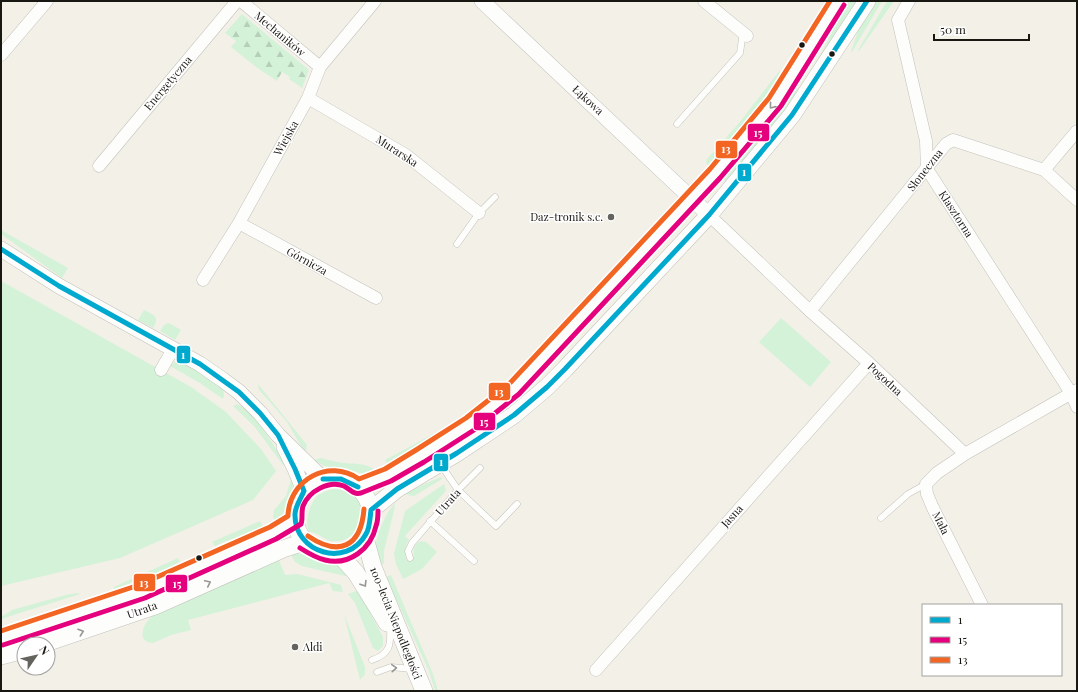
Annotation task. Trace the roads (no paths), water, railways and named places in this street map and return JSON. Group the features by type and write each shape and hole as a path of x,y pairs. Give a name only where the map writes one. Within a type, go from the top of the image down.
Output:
{"main road":[{"path":"358,487 388,475 420,456 470,424 514,389 715,174 775,102 838,1"},
{"path":"371,510 397,489 440,464 509,419 547,387 591,342 709,215 792,115 867,1"},
{"path":"335,478 347,480 358,487 369,501 371,510 371,522 365,538 355,548 332,555 322,553 304,542 296,528 295,509 298,500 304,491 313,483 323,479 335,478"},
{"name":"Utrata","path":"1,638 142,592 273,533 295,520"},
{"name":"100-lecia Niepodległości","path":"365,538 373,567 422,688"},
{"name":"Utrata","path":"56,640 155,606 283,549 304,542"},
{"name":"100-lecia Niepodległości","path":"339,554 356,573 390,628 422,688"},
{"path":"1,656 16,652"}],"street":[{"path":"1,55 47,1"},
{"name":"Energetyczna","path":"99,166 237,1"},
{"name":"Mechaników","path":"241,1 320,68"},
{"name":"Wiejska","path":"203,280 239,223 308,98 320,68 375,1"},
{"name":"Łąkowa","path":"482,1 709,215"},
{"path":"704,1 745,34"},
{"path":"908,1 898,20 926,141 927,169"},
{"name":"Murarska","path":"308,98 406,155 479,213"},
{"path":"1044,170 1077,131"},
{"name":"Słoneczna","path":"810,311 946,144 953,140 1044,170 1077,200"},
{"name":"Klasztorna","path":"927,169 1074,391 1077,407"},
{"name":"Pogodna","path":"709,215 810,311 965,454"},
{"name":"Górnicza","path":"239,223 376,298"},
{"path":"1,249 59,286 200,364 239,392 260,413 278,435 323,479"},
{"path":"161,370 173,349"},
{"name":"Jasna","path":"596,670 868,363"},
{"path":"926,484 937,473 965,454 1074,391"},
{"path":"278,435 304,491"},
{"name":"Mała","path":"926,484 933,508 981,604"}],"lane":[{"path":"677,124 740,53 745,34"},
{"path":"457,244 479,213 496,197"},
{"path":"440,464 458,490 496,526 517,504"},
{"name":"Utrata","path":"410,558 408,554 409,547 430,521 480,468"},
{"path":"881,518 908,494 926,484"},
{"path":"430,521 474,560"},
{"path":"372,660 379,658 386,653 391,644 390,628"},
{"path":"377,672 391,667 412,669"}],"place":[{"name":"Daz-tronik s.c.","path":"611,217"},
{"name":"Aldi","path":"295,647"}]}
